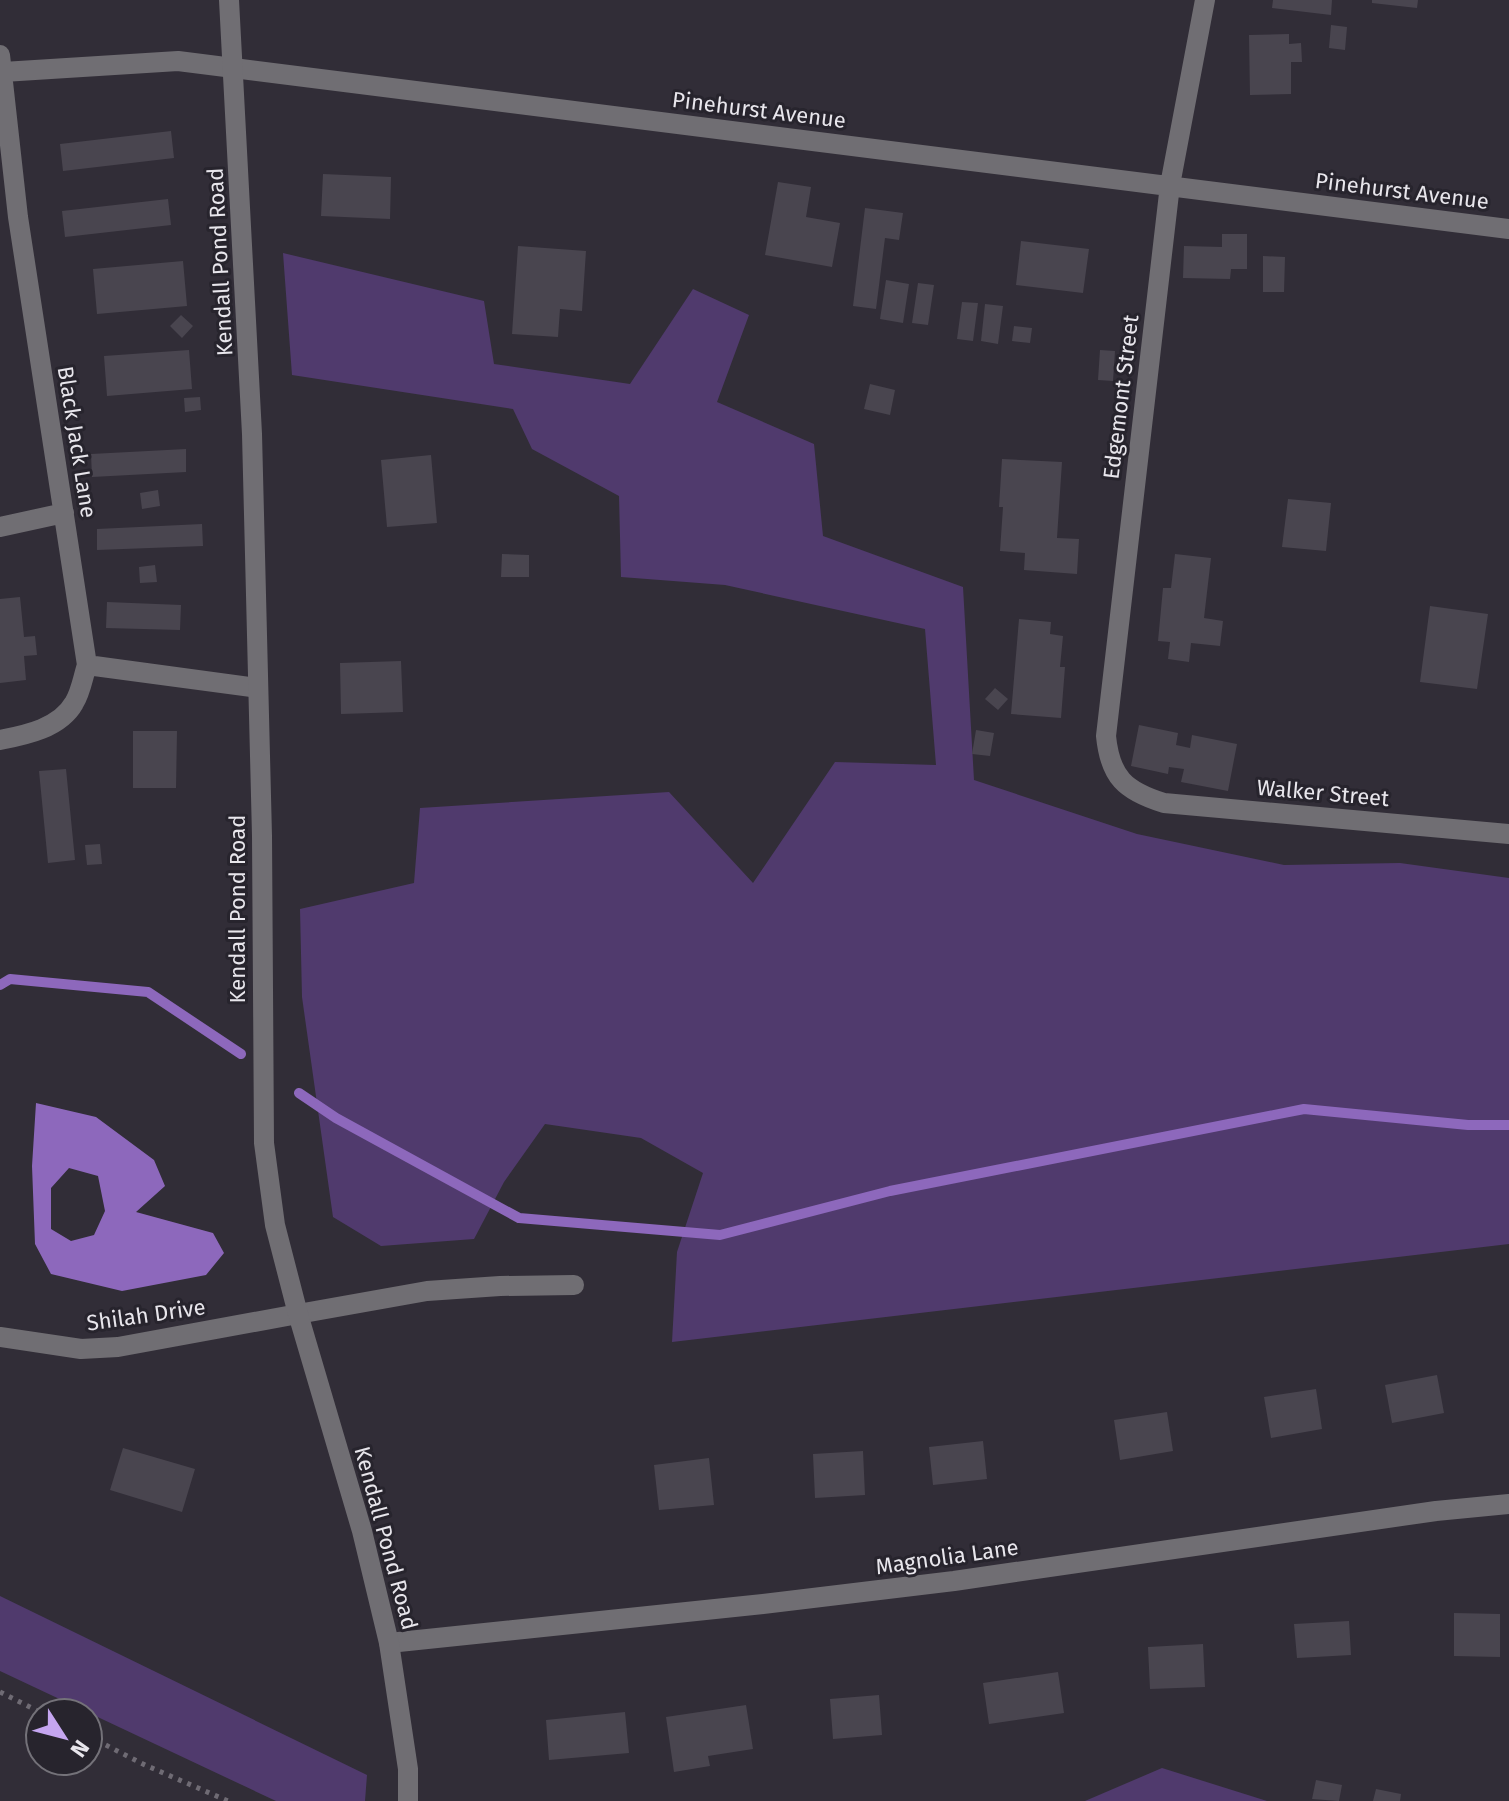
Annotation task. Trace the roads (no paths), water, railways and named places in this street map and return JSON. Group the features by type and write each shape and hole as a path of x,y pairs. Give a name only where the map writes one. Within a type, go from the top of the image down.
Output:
{"street":[{"name":"Kendall Pond Road","path":"229,0 252,434 264,1143 275,1225 362,1531 389,1643 408,1769 408,1801"},
{"name":"Edgemont Street","path":"1135,792 1114,771 1107,752 1106,736 1170,185 1205,0"},
{"name":"Pinehurst Avenue","path":"1,64 178,61 1509,229"},
{"name":"Black Jack Lane","path":"1,64 9,220 64,513 87,665"},
{"path":"0,527 64,513"},
{"path":"0,740 34,733 64,716 75,702 87,665 258,688"},
{"name":"Walker Street","path":"1135,792 1164,803 1509,834"},
{"name":"Shilah Drive","path":"0,1337 81,1349 118,1347 427,1291 574,1285"},
{"name":"Magnolia Lane","path":"389,1643 922,1585 1436,1511 1509,1504"}],"waterway":[{"path":"0,985 10,979 148,992 241,1054"},
{"path":"299,1093 336,1118 519,1218 720,1235 890,1191 1304,1109 1468,1125 1509,1125"}]}
